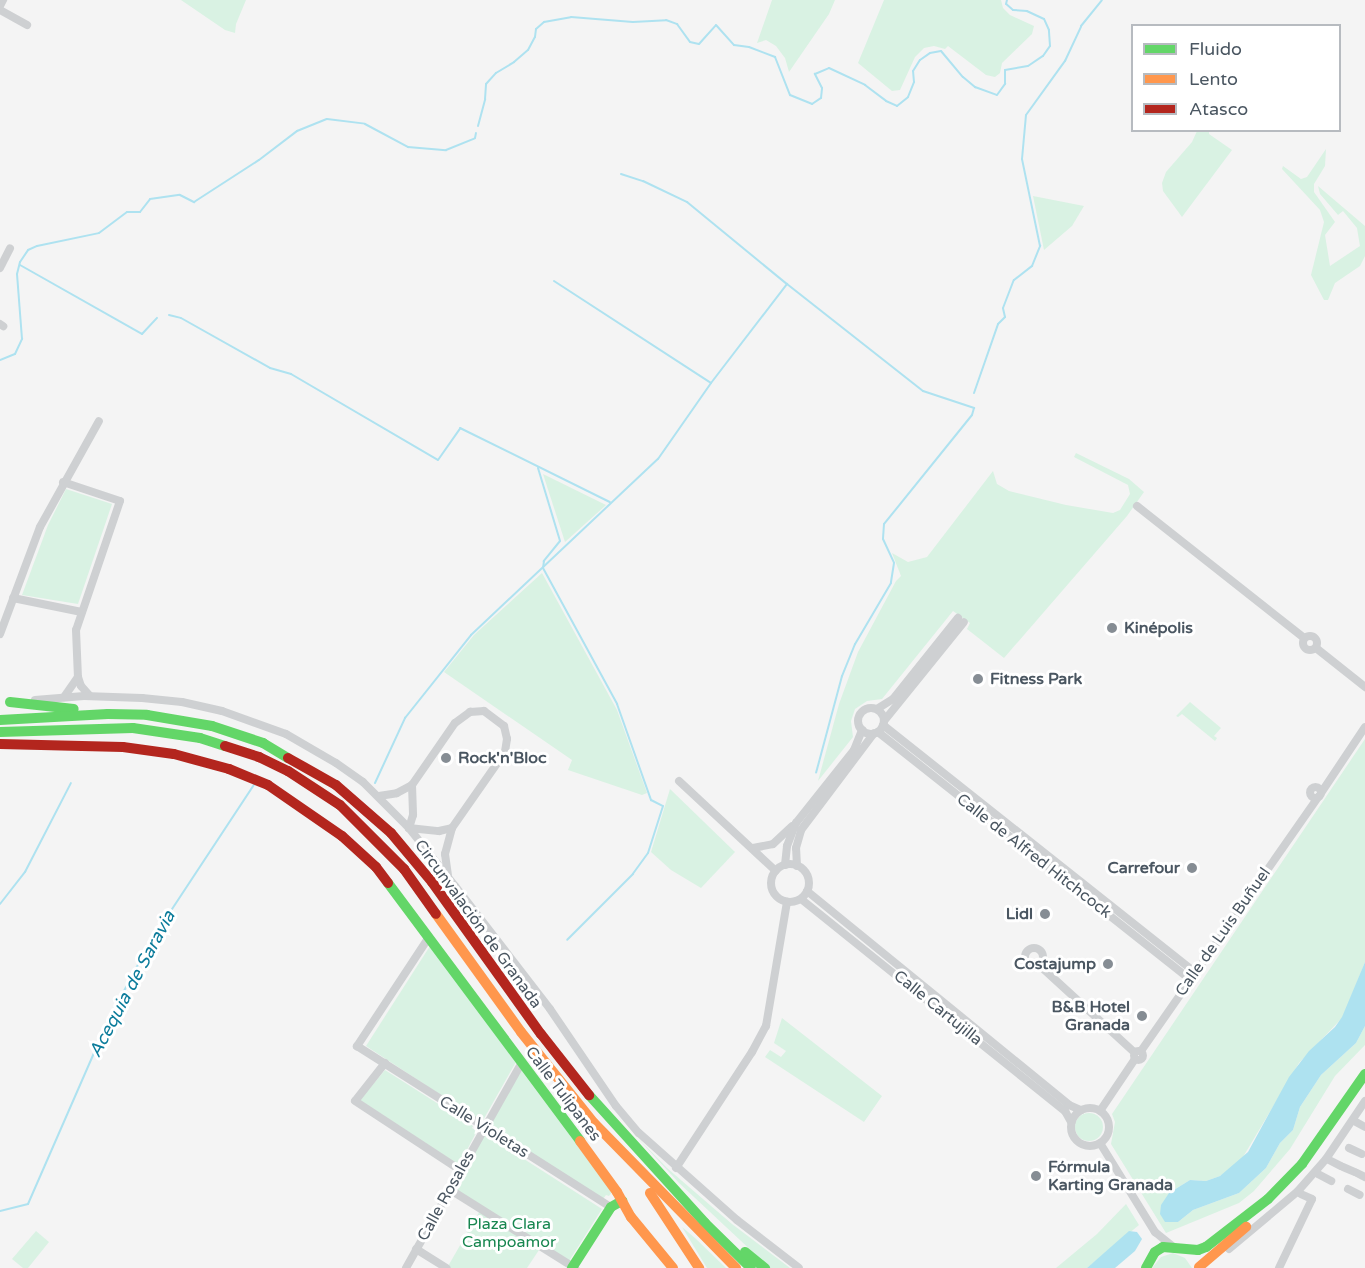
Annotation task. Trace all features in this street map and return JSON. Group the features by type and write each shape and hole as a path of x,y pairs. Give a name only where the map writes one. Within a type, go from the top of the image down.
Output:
{"main road":[{"path":"5,702 65,709 92,709 108,714"},
{"name":"Circunvalación de Granada","path":"0,720 108,714 147,715 187,721 238,734 287,755 355,799 391,833 432,882 578,1082 705,1223 751,1268"},
{"name":"Circunvalación de Granada","path":"0,732 91,728 171,732 241,750 288,771 315,788 357,821 404,869 545,1063 594,1123 736,1268"},
{"name":"Calle Tulipanes","path":"0,744 54,744 149,750 174,754 248,776 299,804 365,856 429,937 522,1062 622,1201 631,1217 673,1268"},
{"path":"1146,1268 1155,1252 1172,1246 1198,1250 1214,1242 1283,1184 1316,1145 1365,1074"},
{"path":"1186,1248 1201,1268 1292,1186 1324,1149 1365,1089"},
{"path":"632,1164 641,1182 676,1229 699,1268"},
{"path":"573,1268 611,1207 622,1201"},
{"path":"705,1223 719,1229 765,1268"}],"street":[{"path":"3,0 0,8 27,25"},
{"path":"0,267 10,248"},
{"path":"0,634 40,526 99,421"},
{"path":"63,482 120,501 76,630 78,677 87,696"},
{"path":"1137,506 1304,638 1309,636 1316,638 1316,648 1365,687"},
{"path":"13,598 82,612"},
{"path":"862,730 858,723 860,715 870,708 878,709 893,699 961,620"},
{"path":"797,866 796,848 801,830 954,628"},
{"path":"63,697 78,677"},
{"path":"5,702 87,696 182,702 260,723 336,763 379,796 409,828 550,1010 616,1106 639,1133 676,1168 766,1244 799,1268"},
{"path":"878,709 880,728"},
{"path":"379,796 398,793 412,785 455,723 470,712 484,711 504,726 507,739 505,752 452,828 445,854 449,879"},
{"name":"Calle de Luis Buñuel","path":"1100,1111 1137,1054 1306,813 1316,793 1331,776 1365,727"},
{"path":"862,730 880,728"},
{"name":"Calle de Alfred Hitchcock","path":"880,728 1193,976"},
{"path":"753,848 773,844 796,823 854,750 862,730"},
{"path":"679,781 776,871"},
{"path":"409,828 412,815 412,785"},
{"path":"785,865 787,846 796,823"},
{"path":"409,828 439,831 452,828"},
{"path":"785,865 797,866 807,874 807,891 801,899 787,902 779,898 772,887 776,871 785,865"},
{"name":"Calle Cartujilla","path":"807,891 1070,1105 1081,1110"},
{"name":"Calle Cartujilla","path":"801,899 1065,1111 1071,1122"},
{"path":"676,1168 752,1052 766,1026 787,902"},
{"name":"Calle Violetas","path":"429,937 357,1046 611,1207"},
{"path":"1038,964 1137,1054"},
{"name":"Calle Rosales","path":"406,1268 522,1062"},
{"path":"385,1064 355,1101 460,1170"},
{"path":"1201,1268 1298,1191 1326,1159 1365,1101"},
{"path":"1091,1108 1100,1111 1107,1119 1109,1130 1100,1143 1091,1146 1079,1143 1072,1133 1071,1122 1081,1110 1091,1108"},
{"path":"1356,1122 1365,1127"},
{"path":"1100,1143 1155,1233 1172,1246"},
{"path":"1346,1146 1363,1155"},
{"path":"1329,1160 1359,1174"},
{"path":"1318,1174 1362,1196"},
{"path":"449,1189 573,1268"},
{"path":"1279,1268 1312,1199 1301,1194"},
{"path":"1155,1233 1155,1252"},
{"path":"416,1249 446,1268"}],"green space":[{"path":"181,0 246,0 236,24 235,33 225,30"},
{"path":"772,0 835,0 829,14 789,72 785,58 776,46 766,40 757,43"},
{"path":"884,0 1001,0 1003,8 1010,15 1034,26 1032,34 1002,63 1000,73 995,77 986,75 948,46 945,49 934,46 924,48 915,57 900,90 892,91 858,63"},
{"path":"1197,132 1209,132 1232,150 1182,217 1163,191 1162,183 1166,172 1192,142"},
{"path":"1326,149 1325,166 1314,184 1314,192 1335,222 1325,235 1330,266 1360,246 1357,228 1343,211 1338,215 1320,194 1318,186 1365,226 1365,256 1360,266 1335,283 1328,300 1324,300 1311,275 1324,222 1320,210 1282,169 1283,166 1301,179 1307,177"},
{"path":"1033,196 1084,206 1072,226 1044,250"},
{"path":"1076,453 1129,479 1144,492 1127,516 1004,658 967,629 970,623 953,611 882,699 867,701 855,709 851,721 853,737 818,781 839,704 858,652 896,581 901,576 892,553 908,562 927,557 993,471 997,484 1009,491 1066,505 1113,513 1120,510 1130,494 1128,485 1074,457"},
{"path":"543,474 606,505 565,542"},
{"path":"66,489 112,504 78,604 22,595 48,525"},
{"path":"542,573 617,710 647,793 642,795 568,770 572,760 444,672 474,635"},
{"path":"1190,702 1221,728 1214,736 1217,738 1215,741 1182,714 1176,716"},
{"path":"1365,739 1365,962 1343,1017 1299,1063 1240,1162 1220,1176 1206,1181 1190,1180 1169,1193 1178,1222 1193,1210 1239,1193 1266,1168 1280,1143 1293,1130 1300,1107 1321,1075 1356,1043 1365,1026 1365,1045 1335,1076 1290,1149 1254,1191 1239,1203 1166,1233 1111,1144 1115,1122 1112,1114"},
{"path":"670,789 735,852 701,888 671,870 651,852"},
{"path":"430,946 516,1062 482,1122 366,1046"},
{"path":"782,1018 882,1096 864,1122 765,1057 770,1050 781,1057 786,1051 774,1043"},
{"path":"385,1070 473,1126 472,1128 477,1131 459,1165 360,1100"},
{"path":"521,1070 612,1192 609,1196 606,1195 603,1199 490,1126"},
{"path":"1089,1113 1099,1117 1103,1127 1099,1137 1089,1141 1079,1137 1075,1127 1079,1117"},
{"path":"632,1132 667,1168 732,1224 790,1268 770,1268 679,1183"},
{"name":"Plaza Clara Campoamor","path":"485,1134 602,1209 569,1261 543,1244 527,1268 447,1268 482,1207 455,1189"},
{"path":"1126,1204 1139,1225 1087,1268 1056,1268 1097,1234"},
{"path":"682,1227 695,1238 726,1268 707,1268"},
{"path":"36,1231 49,1242 28,1268 23,1268 12,1259"},
{"path":"1173,1253 1185,1258 1192,1268 1152,1268 1161,1257"}],"water":[{"path":"1365,962 1365,1026 1356,1043 1321,1075 1300,1107 1293,1130 1280,1143 1266,1168 1239,1193 1193,1210 1178,1222 1165,1222 1160,1214 1161,1205 1169,1193 1190,1180 1206,1181 1220,1176 1248,1152 1289,1077 1309,1051 1335,1027 1342,1017"},
{"path":"1129,1231 1137,1232 1142,1239 1135,1251 1115,1268 1087,1268"}],"waterway":[{"path":"478,126 485,99 486,84 496,73 528,50 535,37 536,29 544,22 571,17 633,22 666,20 677,24 690,42 699,44 716,25 734,45 749,47 775,57 790,95 812,104 821,98 822,88 815,74 829,68 865,85 886,101 897,106 908,97 914,82 913,71 920,60 930,53 941,51 963,77 975,87 997,95 1005,84 1005,70 1028,66 1043,56 1050,46 1049,30 1044,19 1027,11 1013,10 1006,4 1007,0"},
{"path":"974,393 998,324 1005,317 1003,308 1014,280 1032,266 1040,246 1022,159 1026,115 1065,61 1081,26 1102,0"},
{"path":"0,360 15,354 22,339 17,274 20,262 28,250 99,233 127,212 140,212 150,199 180,195 194,202 259,160 297,131 327,119 365,124 408,147 446,150 475,138 476,133"},
{"path":"621,174 643,181 687,202 787,284"},
{"path":"20,265 142,334 157,318"},
{"path":"554,281 711,383"},
{"path":"375,783 405,718 471,635 658,459 711,383 787,284 923,391 974,408 972,415 884,524 883,539 894,563 891,583 855,644 842,676 816,773"},
{"path":"169,315 181,318 270,368 291,374 438,460 460,428 610,502"},
{"path":"538,468 560,541 544,561 543,568 617,704 651,800 663,806 648,853 633,874 567,940"},
{"path":"0,904 25,872 71,783"},
{"name":"Acequia de Saravia","path":"0,1211 28,1204 108,1021 149,944 255,783"}],"traffic: fast":[{"path":"10,702 74,709"},
{"path":"0,720 108,714 147,715 212,726 263,743 288,758"},
{"path":"0,732 133,728 200,738 225,746"},
{"path":"388,883 580,1141"},
{"path":"1146,1268 1155,1252 1163,1247 1198,1250 1206,1247 1268,1199 1302,1164 1365,1074"},
{"path":"589,1095 705,1223 751,1268"},
{"path":"572,1268 611,1207 622,1201"},
{"path":"745,1252 765,1268"}],"traffic: slow":[{"path":"436,914 521,1032 594,1123 736,1268"},
{"path":"580,1141 617,1192 631,1217 673,1268"},
{"path":"650,1193 699,1268"},
{"path":"1199,1267 1246,1227"}],"traffic: jam":[{"path":"0,744 123,747 174,754 229,769 268,785 342,836 376,867 388,883"},
{"path":"225,746 259,757 288,771 340,805 404,869 436,914"},
{"path":"288,758 336,785 391,833 432,882 541,1034 589,1095"}],"place":[{"name":"Kinépolis","path":"1112,628"},
{"name":"Fitness Park","path":"978,679"},
{"name":"Rock'n'Bloc","path":"446,758"},
{"name":"Carrefour","path":"1192,868"},
{"name":"Lidl","path":"1045,914"},
{"name":"Costajump","path":"1108,964"},
{"name":"B&B Hotel Granada","path":"1142,1016"},
{"name":"Fórmula Karting Granada","path":"1036,1176"}]}
